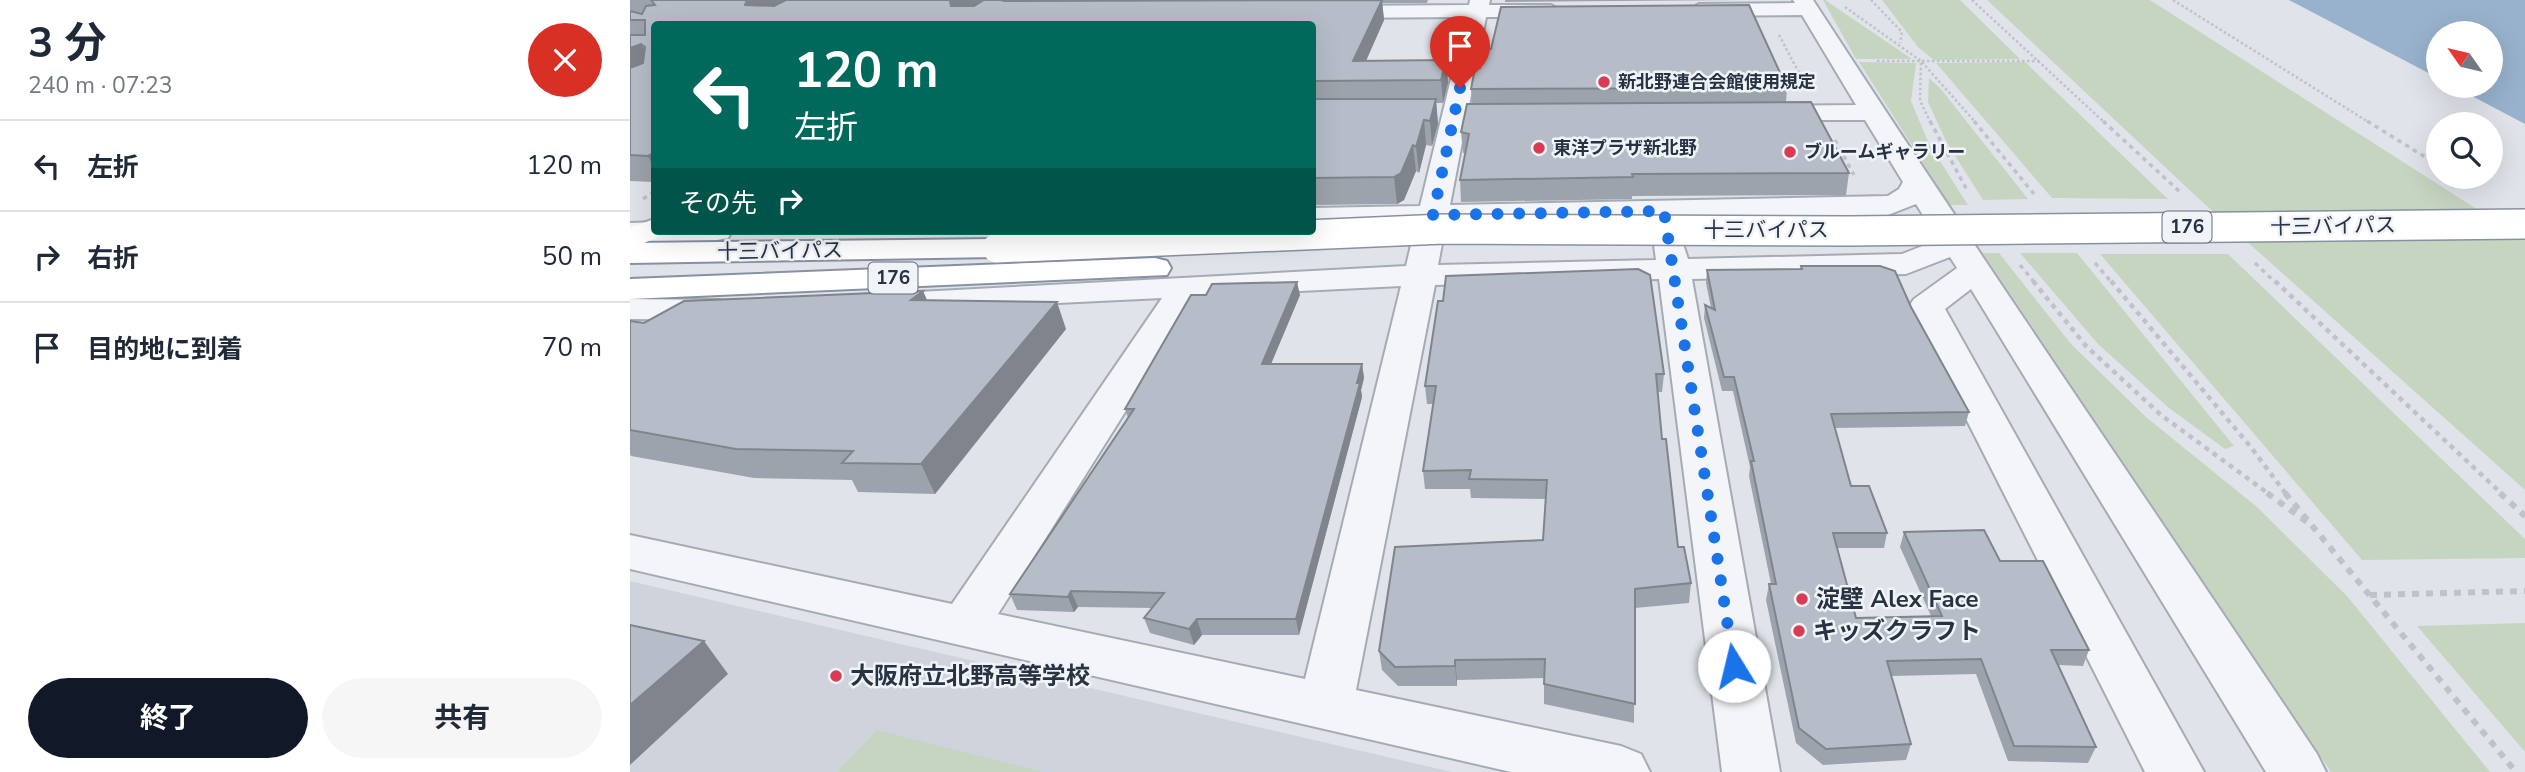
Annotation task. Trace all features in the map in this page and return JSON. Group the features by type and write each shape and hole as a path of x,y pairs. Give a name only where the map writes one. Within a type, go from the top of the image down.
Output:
{"main road":[{"path":"976,21 1018,6"},
{"path":"996,21 1018,6"},
{"name":"十三バイパス","path":"1316,234 1444,229 1850,231 2525,224"},
{"name":"176","path":"630,289 1172,276 1659,251 1850,231"},
{"name":"十三バイパス","path":"723,235 997,248 1303,235"},
{"name":"176","path":"630,267 816,263 997,248"}],"street":[{"path":"1683,10 1806,5 1949,233 2012,323 2297,772"},
{"path":"1325,706 1478,6"},
{"path":"1324,8 1478,6 1573,11"},
{"path":"1739,113 1875,112"},
{"path":"1316,217 1888,206 1905,201 1913,193 1917,181"},
{"path":"1664,211 1751,772"},
{"path":"630,309 701,311 1172,276 1420,275 1906,264 1937,252 1949,233"},
{"path":"1975,271 1926,306 2175,772"},
{"path":"964,626 1172,276"},
{"path":"630,552 1621,772"}],"path":[{"path":"1834,0 1900,43 1921,61 1945,85 2035,195"},
{"path":"1871,0 1902,32 1900,43"},
{"path":"2173,0 2426,158"},
{"path":"1921,61 2040,61"},
{"path":"1921,61 1920,101 1940,143 1975,202"},
{"path":"2011,255 2087,346 2161,415 2307,523"},
{"path":"2091,258 2250,446 2307,523 2516,772"},
{"path":"2370,595 2525,591"}],"shaded area":[{"name":"大阪府立北野高等学校","path":"630,581 1452,772 630,772"}],"green space":[{"path":"1825,0 1912,59 1856,59"},
{"path":"1882,0 1960,0 2020,59 1934,60 1918,47"},
{"path":"1987,0 2150,0 2426,177 2426,189 2445,189 2525,240 2525,490 2198,198"},
{"path":"1859,62 1916,63 1911,101 1929,144 1968,205 1950,205"},
{"path":"2025,62 2168,199 2052,198 1936,63"},
{"path":"1929,78 1940,88 2028,199 1983,200 1947,143 1928,102"},
{"path":"1983,253 1999,253 2071,344 2146,417 2257,507 2347,596 2490,772 2331,772"},
{"path":"2020,253 2077,253 2234,446 2225,449 2169,408 2098,344"},
{"path":"2100,254 2228,254 2525,539 2525,558 2362,560"},
{"path":"2525,623 2525,752 2417,626"},
{"path":"877,730 1044,772 837,772"}],"water":[{"path":"2289,0 2525,0 2525,124 2476,98 2503,98 2503,21 2426,21 2426,72"}],"building":[{"path":"651,0 747,0 745,5 774,6 786,0 952,0 951,6 974,6 984,0 1382,0 1353,61 1446,60 1441,80 1316,81 1316,21 651,21 651,154 630,155 630,68 643,63 645,47 641,44 630,48 630,35 645,35 645,20 630,20 630,11 642,14 646,6 655,5"},
{"path":"1749,5 1787,88 1471,89 1475,68 1480,68 1483,49 1491,49 1501,7"},
{"path":"1316,99 1436,99 1430,121 1424,120 1416,147 1413,145 1401,173 1394,177 1316,178"},
{"path":"1811,102 1849,173 1632,174 1633,177 1460,180 1469,134 1461,132 1467,104"},
{"path":"1801,266 1880,266 1895,271 1911,307 1969,412 1831,414 1851,486 1869,486 1887,533 1833,533 1856,618 1942,616 1904,532 1984,530 2000,561 2043,561 2089,650 2051,650 2096,747 2014,746 1981,659 1887,661 1911,744 1826,749 1799,728 1769,584 1776,584 1751,461 1754,461 1734,377 1724,377 1705,305 1715,310 1707,270 1802,269"},
{"path":"1638,269 1650,275 1664,374 1656,374 1662,439 1666,439 1678,547 1684,547 1691,583 1635,589 1635,704 1544,684 1545,659 1455,660 1455,666 1395,667 1379,651 1395,547 1543,540 1547,480 1469,479 1471,470 1423,471 1436,386 1425,386 1438,301 1443,301 1446,276"},
{"path":"1297,282 1262,364 1362,364 1357,383 1360,383 1296,619 1197,619 1189,629 1144,618 1164,593 1071,591 1068,597 1010,594 1134,409 1125,409 1191,295 1206,295 1212,284"},
{"path":"923,291 911,300 1057,302 921,464 842,463 853,451 736,449 630,430 630,321 644,323 684,301"},
{"path":"630,625 704,641 630,705"}],"place":[{"name":"新北野連合会館使用規定","path":"1604,82"},
{"name":"東洋プラザ新北野","path":"1539,148"},
{"name":"ブルームギャラリー","path":"1790,152"},
{"name":"淀壁 Alex Face","path":"1802,599"},
{"name":"キッズクラフト","path":"1799,631"},
{"name":"大阪府立北野高等学校","path":"836,676"}],"route":[{"path":"1460,88 1433,215 1664,211 1734,666"}]}
